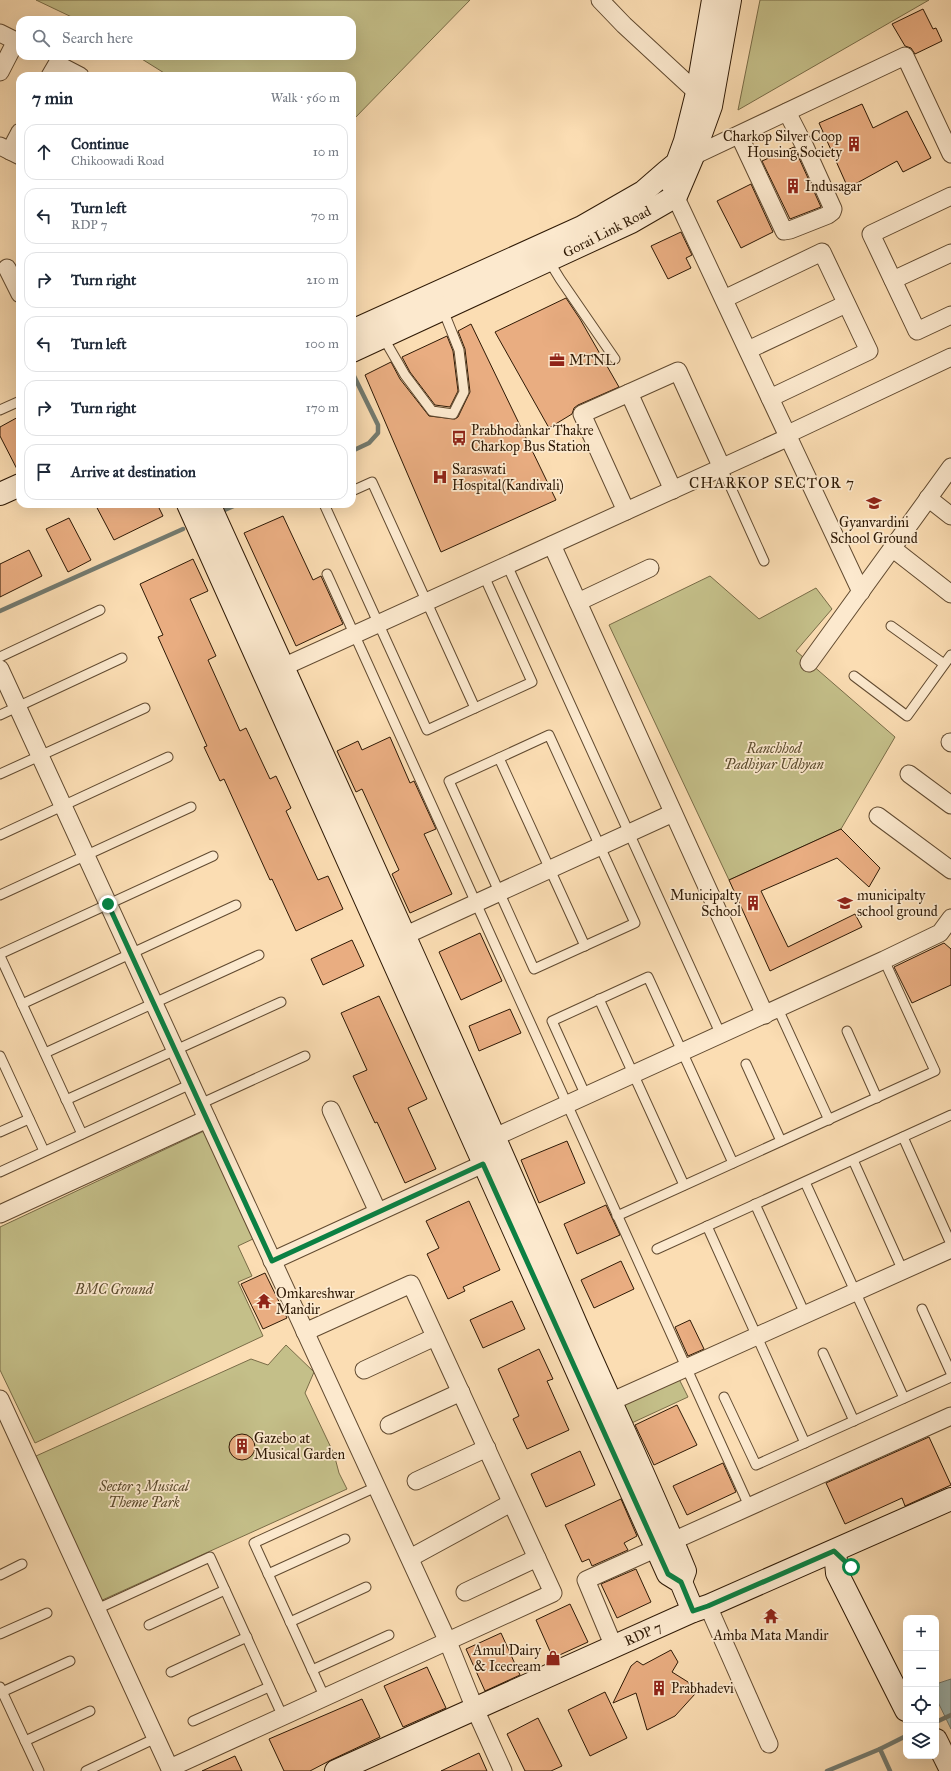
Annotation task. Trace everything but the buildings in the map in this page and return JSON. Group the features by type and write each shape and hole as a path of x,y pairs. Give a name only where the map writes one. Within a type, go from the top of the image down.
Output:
{"street":[{"path":"600,0 624,25 704,100"},
{"path":"704,100 713,0"},
{"path":"730,0 704,100 678,164 676,196 861,592"},
{"path":"0,33 16,41 0,72"},
{"path":"678,164 905,56 951,154"},
{"path":"52,72 57,64 72,72"},
{"path":"739,135 784,231 828,215 833,209 787,112"},
{"path":"10,151 16,140"},
{"path":"676,196 678,164"},
{"name":"Gorai Link Road","path":"356,348 379,329 439,301 582,227 643,192 678,164"},
{"name":"Gorai Link Road","path":"439,301 549,261 631,222 676,196"},
{"path":"951,196 871,234 917,331 951,315"},
{"path":"724,299 822,252 869,352 770,398"},
{"path":"893,280 951,253"},
{"path":"9,267 16,284"},
{"path":"748,350 846,304"},
{"name":"Gorai Link Road","path":"356,331 379,329"},
{"path":"274,671 722,468 951,357"},
{"path":"626,511 582,414 678,371 722,468"},
{"path":"629,393 673,490"},
{"path":"809,663 951,467"},
{"path":"928,498 951,516"},
{"path":"190,508 274,671"},
{"path":"211,508 274,671 395,940 499,1146 602,1406"},
{"path":"552,545 674,814 771,1012"},
{"path":"892,548 951,594"},
{"path":"578,602 650,568"},
{"path":"0,669 410,1558 448,1642 475,1709 503,1771"},
{"path":"909,774 951,805"},
{"path":"395,940 674,814"},
{"path":"878,816 951,870"},
{"path":"272,1261 378,1212 479,1155 499,1146 567,1105 884,960 946,937 951,918"},
{"path":"395,940 479,1155 602,1406 664,1544 685,1571 681,1582 701,1609 769,1744"},
{"path":"331,1110 378,1212"},
{"path":"0,1214 204,1111"},
{"path":"602,1406 951,1249"},
{"path":"0,1399 171,1770 283,1717 553,1594 411,1284 305,1332"},
{"path":"364,1370 435,1337"},
{"path":"389,1425 461,1392"},
{"path":"614,1646 586,1580 951,1416"},
{"path":"416,1481 487,1448"},
{"name":"RDP 7","path":"336,1771 614,1646 951,1499"},
{"path":"410,1558 512,1503"},
{"path":"834,1551 851,1567 903,1693"},
{"path":"465,1592 537,1558"}],"lane":[{"path":"549,261 615,359"},
{"path":"379,329 405,375 432,411 453,414 464,392 458,350 439,301"},
{"path":"0,410 16,403"},
{"path":"722,468 764,561"},
{"path":"356,489 372,482 475,708"},
{"path":"326,508 427,730 532,682 484,576"},
{"path":"507,565 721,1035"},
{"path":"327,574 353,635 749,1506"},
{"path":"0,656 100,610"},
{"path":"891,626 944,664"},
{"path":"854,676 907,716 951,655"},
{"path":"0,715 122,658"},
{"path":"0,774 145,708"},
{"path":"549,735 635,923 534,969 449,780 499,758 549,735"},
{"path":"0,835 168,757"},
{"path":"499,758 585,946"},
{"path":"0,896 191,807"},
{"path":"82,1134 0,955 213,856"},
{"path":"22,1004 236,905"},
{"path":"45,1053 259,955"},
{"path":"617,1216 935,1071 884,960"},
{"path":"586,1096 552,1020 648,977 733,1163"},
{"path":"600,999 684,1185"},
{"path":"66,1100 281,1002"},
{"path":"771,1012 828,1120"},
{"path":"847,1031 877,1098"},
{"path":"0,1056 3,1072 29,1119 44,1151"},
{"path":"204,1111 305,1056"},
{"path":"746,1064 781,1141"},
{"path":"0,1172 191,1084"},
{"path":"657,1249 951,1115"},
{"path":"0,1132 29,1119"},
{"path":"903,1137 951,1244"},
{"path":"853,1160 903,1271"},
{"path":"805,1182 904,1398"},
{"path":"755,1204 806,1314"},
{"path":"707,1226 805,1443"},
{"path":"922,1309 951,1373"},
{"path":"823,1353 854,1421"},
{"path":"724,1397 756,1465 951,1377"},
{"path":"325,1698 254,1543 376,1487"},
{"path":"268,1574 345,1539"},
{"path":"97,1609 210,1557 283,1717"},
{"path":"0,1575 22,1564"},
{"path":"290,1622 366,1587"},
{"path":"149,1625 225,1590"},
{"path":"0,1634 46,1613"},
{"path":"312,1670 389,1635"},
{"path":"171,1672 246,1637"},
{"path":"39,1771 1,1689 70,1661"},
{"path":"193,1721 269,1686"},
{"path":"24,1741 90,1711"},
{"path":"86,1771 156,1738"}],"green space":[{"path":"36,0 470,0 356,117 356,72 163,72 143,60 356,60 356,16 70,16"},
{"path":"760,0 929,0 738,110"},
{"name":"Ranchhod Padhiyar Udhyan","path":"710,576 759,619 816,588 832,609 796,651 895,737 841,829 729,880 609,625"},
{"name":"BMC Ground","path":"204,1131 255,1238 238,1246 252,1276 238,1282 263,1336 35,1443 0,1370 0,1227"},
{"name":"Sector 3 Musical Theme Park","path":"286,1345 314,1372 305,1393 334,1454 339,1473 347,1489 98,1602 36,1456 251,1359 268,1365"},
{"path":"678,1377 688,1397 610,1433 601,1411"}],"water":[{"path":"951,1679 951,1729 939,1704 939,1683"}],"waterway":[{"path":"356,380 378,425 378,433 369,443 356,449"},
{"path":"220,512 229,508"},
{"path":"0,611 183,529"},
{"path":"939,1721 951,1715"},
{"path":"890,1771 880,1749 903,1738"},
{"path":"827,1771 880,1749"}],"place":[{"name":"Charkop Silver Coop Housing Society","path":"854,144"},
{"name":"Indusagar","path":"793,186"},
{"name":"MTNL","path":"557,360"},
{"name":"Prabhodankar Thakre Charkop Bus Station","path":"459,438"},
{"name":"Saraswati Hospital(Kandivali)","path":"440,477"},
{"name":"Gyanvardini School Ground","path":"874,503"},
{"name":"Municipalty School","path":"753,903"},
{"name":"municipalty school ground","path":"845,903"},
{"name":"Omkareshwar Mandir","path":"264,1301"},
{"name":"Gazebo at Musical Garden","path":"242,1446"},
{"name":"Amba Mata Mandir","path":"771,1616"},
{"name":"Amul Dairy & Icecream","path":"553,1658"},
{"name":"Prabhadevi","path":"659,1688"}],"district":[{"name":"CHARKOP SECTOR 7","path":"772,483"}],"route":[{"path":"108,904 272,1261 483,1164 668,1574 681,1582 693,1611 708,1606 834,1551 851,1567"}]}
